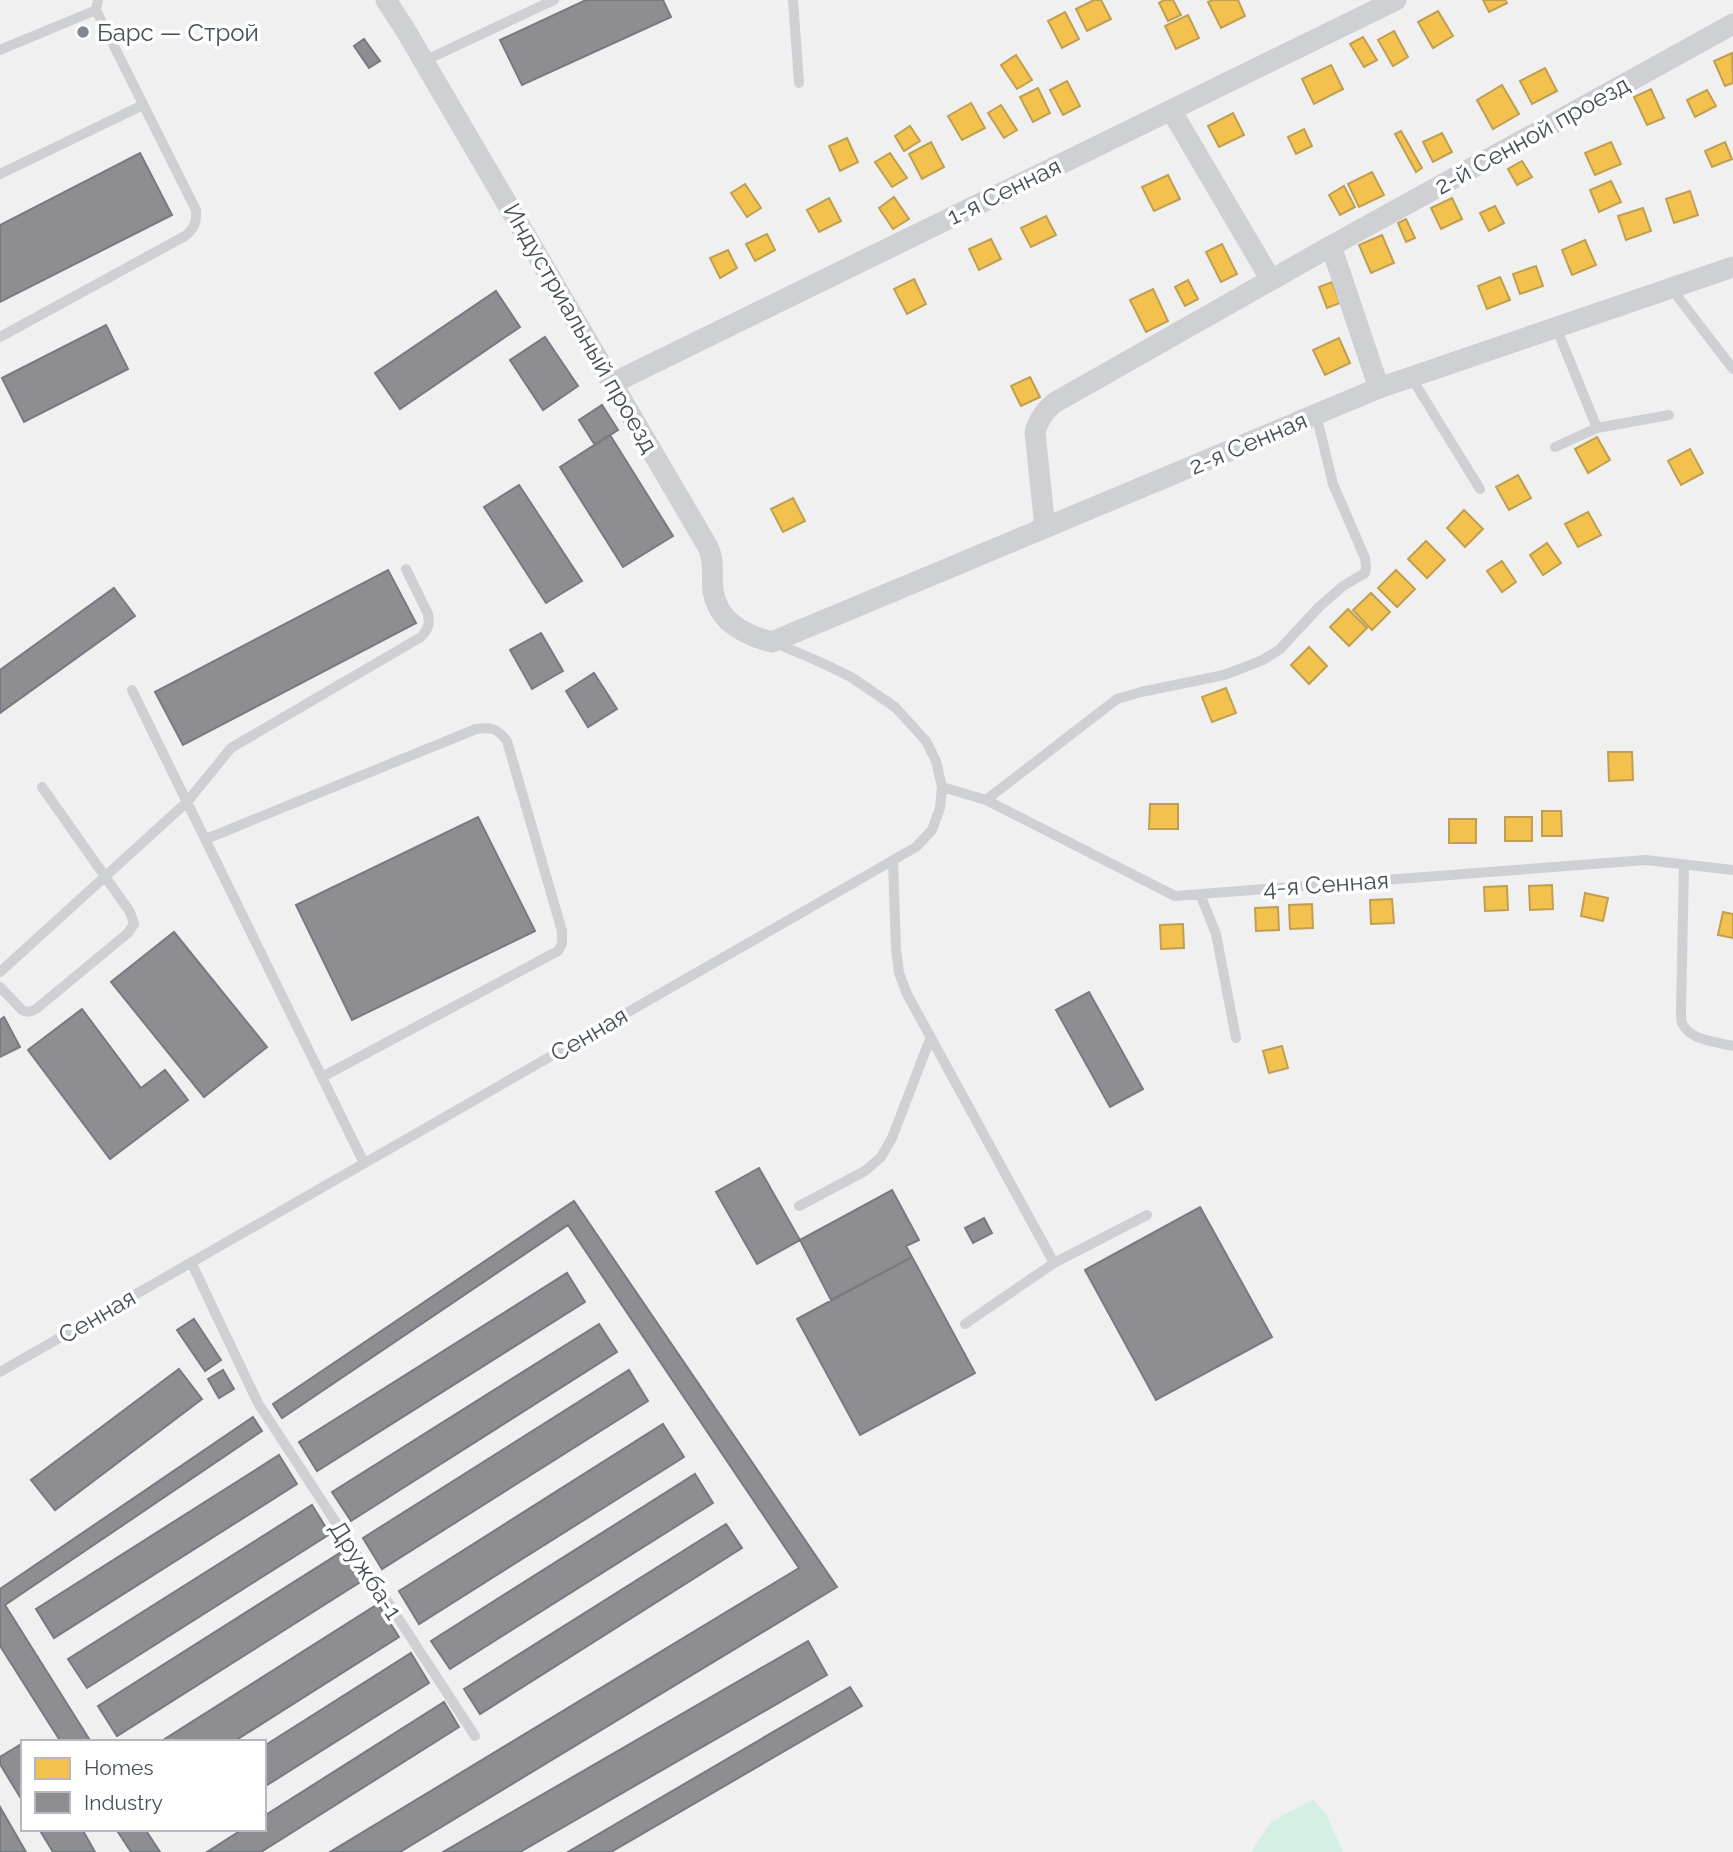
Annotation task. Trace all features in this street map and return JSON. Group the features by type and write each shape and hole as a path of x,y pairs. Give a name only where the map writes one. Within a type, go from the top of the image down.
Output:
{"street":[{"name":"Индустриальный проезд","path":"386,0 708,547 716,606 723,618 757,639 772,642"},
{"name":"1-я Сенная","path":"613,383 1396,0"},
{"name":"2-й Сенной проезд","path":"1045,528 1035,432 1040,417 1054,403 1733,24"},
{"path":"1171,110 1271,280"},
{"path":"1331,246 1378,388"},
{"name":"2-я Сенная","path":"772,642 1378,388 1733,267"}],"lane":[{"path":"424,61 554,0"},
{"path":"793,0 799,83"},
{"path":"0,50 97,5 195,210 196,218 191,232 0,337"},
{"path":"0,174 143,105"},
{"path":"1671,288 1733,369"},
{"path":"1556,327 1597,428"},
{"path":"1411,377 1480,489"},
{"path":"986,800 1117,699 1224,675 1263,660 1280,649 1319,607 1343,586 1365,573 1365,558 1333,484 1316,414"},
{"path":"1555,447 1597,428 1669,415"},
{"path":"0,972 187,802 231,748 421,637 426,632 428,614 406,569"},
{"path":"772,642 851,677 895,708 926,741 936,761 943,787"},
{"path":"132,690 364,1163"},
{"path":"206,839 476,729 499,731 507,741 562,932 562,944 553,955 322,1077"},
{"path":"0,987 22,1010 26,1012 36,1009 128,933 134,923 42,787"},
{"name":"4-я Сенная","path":"943,787 986,800 1175,896 1646,860 1733,870"},
{"name":"Сенная","path":"0,1372 916,847 932,830 940,808 943,787"},
{"path":"893,860 896,949 899,973 907,994 1054,1263"},
{"path":"1684,865 1682,1023 1697,1037 1733,1046"},
{"path":"1200,894 1216,934 1236,1038"},
{"path":"799,1206 865,1171 881,1157 892,1138 930,1039"},
{"path":"965,1324 1054,1263 1147,1215"},
{"name":"Дружба-1","path":"191,1262 258,1403 475,1736"}],"green space":[{"path":"1313,1799 1327,1816 1343,1852 1251,1852 1271,1822"}],"building: Homes":[{"path":"1094,0 1101,0 1111,19 1087,31 1076,9"},
{"path":"1173,0 1181,15 1168,21 1159,3"},
{"path":"1238,0 1245,16 1221,28 1208,2"},
{"path":"1483,0 1505,0 1507,3 1489,12"},
{"path":"1438,11 1453,36 1433,48 1418,22"},
{"path":"1065,12 1079,39 1062,48 1048,21"},
{"path":"1188,15 1199,38 1176,49 1165,26"},
{"path":"1394,31 1408,57 1393,66 1378,40"},
{"path":"1363,37 1377,60 1364,67 1350,44"},
{"path":"1732,53 1733,83 1725,86 1714,61"},
{"path":"1016,55 1032,80 1017,89 1001,65"},
{"path":"1331,65 1343,89 1314,104 1302,79"},
{"path":"1545,68 1557,91 1532,104 1520,81"},
{"path":"1067,81 1080,106 1063,115 1050,90"},
{"path":"1502,85 1519,114 1493,129 1477,100"},
{"path":"1038,88 1050,113 1033,122 1020,97"},
{"path":"1651,89 1664,118 1647,125 1634,97"},
{"path":"1707,90 1716,106 1695,117 1687,100"},
{"path":"971,103 985,128 962,140 948,116"},
{"path":"1001,105 1017,130 1004,138 988,113"},
{"path":"1233,113 1244,135 1219,147 1208,126"},
{"path":"910,126 920,141 904,151 895,136"},
{"path":"1304,129 1312,146 1296,154 1288,137"},
{"path":"1401,131 1422,168 1416,172 1395,134"},
{"path":"1442,133 1452,152 1433,162 1423,142"},
{"path":"847,138 858,162 840,171 829,146"},
{"path":"931,142 944,167 922,179 909,154"},
{"path":"1611,142 1621,164 1595,175 1585,153"},
{"path":"1725,142 1732,159 1712,167 1705,151"},
{"path":"890,153 907,178 892,187 875,162"},
{"path":"1522,161 1532,177 1517,185 1508,169"},
{"path":"1372,172 1384,195 1359,207 1348,184"},
{"path":"1168,175 1180,199 1154,211 1142,187"},
{"path":"1611,181 1621,202 1599,212 1590,190"},
{"path":"745,184 761,208 747,217 731,193"},
{"path":"1344,186 1355,207 1340,215 1329,195"},
{"path":"1690,191 1698,215 1674,223 1666,199"},
{"path":"894,197 909,219 893,229 879,208"},
{"path":"829,198 841,221 819,232 807,210"},
{"path":"1452,198 1462,219 1441,229 1431,208"},
{"path":"1495,206 1504,223 1489,231 1480,213"},
{"path":"1643,208 1651,231 1626,240 1618,216"},
{"path":"1046,216 1056,235 1031,247 1021,228"},
{"path":"1406,219 1415,238 1406,242 1398,223"},
{"path":"767,234 775,250 755,261 746,244"},
{"path":"1382,235 1394,263 1371,273 1359,245"},
{"path":"991,239 1001,259 979,270 969,249"},
{"path":"1585,240 1596,265 1572,275 1562,250"},
{"path":"1222,244 1237,274 1221,282 1206,252"},
{"path":"728,250 737,268 720,278 710,258"},
{"path":"1536,266 1543,286 1520,294 1513,274"},
{"path":"1500,277 1510,300 1487,309 1478,286"},
{"path":"914,279 926,304 907,314 894,289"},
{"path":"1188,280 1198,299 1185,306 1175,287"},
{"path":"1332,282 1340,303 1327,308 1319,287"},
{"path":"1153,289 1168,321 1146,332 1130,300"},
{"path":"1339,338 1350,363 1325,375 1313,350"},
{"path":"1030,377 1040,397 1021,406 1011,386"},
{"path":"1597,437 1610,460 1588,473 1575,449"},
{"path":"1690,449 1703,473 1681,485 1668,461"},
{"path":"1518,475 1531,498 1509,510 1496,487"},
{"path":"793,498 805,521 783,532 771,509"},
{"path":"1464,510 1483,529 1465,547 1447,528"},
{"path":"1588,512 1601,535 1578,547 1565,524"},
{"path":"1426,541 1445,560 1427,578 1408,559"},
{"path":"1547,543 1561,563 1543,575 1530,555"},
{"path":"1502,561 1516,582 1502,592 1487,571"},
{"path":"1396,570 1415,589 1397,607 1378,588"},
{"path":"1371,593 1390,612 1372,630 1353,610"},
{"path":"1348,609 1367,628 1349,646 1330,627"},
{"path":"1309,647 1327,666 1309,684 1291,665"},
{"path":"1226,688 1236,713 1212,722 1202,697"},
{"path":"1608,752 1632,752 1633,780 1609,781"},
{"path":"1150,804 1178,804 1178,829 1149,829"},
{"path":"1542,811 1561,811 1562,836 1542,836"},
{"path":"1505,817 1532,817 1532,841 1505,841"},
{"path":"1449,819 1476,819 1476,843 1449,843"},
{"path":"1552,885 1553,909 1530,910 1529,886"},
{"path":"1507,886 1508,910 1485,911 1484,887"},
{"path":"1585,893 1608,898 1603,921 1581,916"},
{"path":"1392,899 1394,923 1371,924 1370,900"},
{"path":"1312,904 1313,928 1290,929 1289,905"},
{"path":"1278,907 1279,930 1256,931 1255,908"},
{"path":"1723,912 1733,914 1733,938 1718,935"},
{"path":"1183,924 1184,948 1161,949 1160,925"},
{"path":"1282,1046 1288,1068 1269,1073 1263,1051"}],"building: Industry":[{"path":"586,0 663,0 671,17 522,85 500,40"},
{"path":"364,39 380,61 369,68 354,46"},
{"path":"140,153 172,215 0,302 0,225"},
{"path":"496,291 520,327 400,409 375,373"},
{"path":"106,325 128,369 24,422 2,378"},
{"path":"545,337 578,386 543,410 510,360"},
{"path":"602,405 618,430 595,445 579,420"},
{"path":"610,435 673,536 623,567 560,467"},
{"path":"519,485 582,581 546,603 484,507"},
{"path":"388,570 416,623 183,745 155,692"},
{"path":"114,588 135,616 0,713 0,670"},
{"path":"541,633 563,671 532,689 510,650"},
{"path":"594,673 617,709 588,727 566,691"},
{"path":"478,817 535,931 352,1020 296,905"},
{"path":"174,932 267,1047 204,1097 111,982"},
{"path":"1089,992 1143,1089 1110,1107 1056,1010"},
{"path":"82,1009 141,1088 165,1070 188,1100 110,1159 28,1050"},
{"path":"4,1017 20,1047 0,1057 0,1020"},
{"path":"759,1168 800,1240 757,1264 716,1192"},
{"path":"892,1190 919,1240 906,1246 912,1257 831,1300 800,1240"},
{"path":"574,1201 837,1587 400,1852 330,1852 799,1568 568,1225 282,1418 273,1404"},
{"path":"1200,1207 1272,1337 1156,1400 1085,1270"},
{"path":"984,1218 992,1233 973,1243 965,1228"},
{"path":"912,1257 975,1373 860,1435 797,1319"},
{"path":"567,1273 585,1302 317,1471 299,1442"},
{"path":"194,1319 221,1360 205,1371 177,1330"},
{"path":"599,1324 617,1352 351,1521 332,1492"},
{"path":"179,1369 202,1399 55,1510 31,1480"},
{"path":"223,1370 234,1389 219,1398 208,1379"},
{"path":"629,1370 648,1401 382,1569 363,1538"},
{"path":"253,1417 262,1431 5,1605 90,1740 60,1740 0,1646 0,1589"},
{"path":"663,1424 684,1457 419,1624 399,1591"},
{"path":"279,1455 297,1484 54,1638 36,1609"},
{"path":"695,1474 713,1503 450,1669 431,1641"},
{"path":"312,1505 330,1534 87,1688 68,1659"},
{"path":"726,1524 742,1548 480,1714 464,1689"},
{"path":"343,1551 362,1581 117,1736 98,1706"},
{"path":"378,1604 399,1637 236,1740 163,1740"},
{"path":"808,1641 827,1675 520,1852 443,1852"},
{"path":"411,1653 429,1683 266,1786 266,1745"},
{"path":"850,1687 862,1706 611,1852 568,1852"},
{"path":"444,1702 459,1727 261,1852 207,1852 240,1831 266,1831 266,1815"},
{"path":"21,1744 21,1799 0,1764 0,1757"},
{"path":"0,1807 26,1852 0,1852"},
{"path":"40,1831 83,1831 95,1852 53,1852"},
{"path":"117,1831 146,1831 160,1852 131,1852"}],"place":[{"name":"Барс — Строй","path":"83,32"}]}
